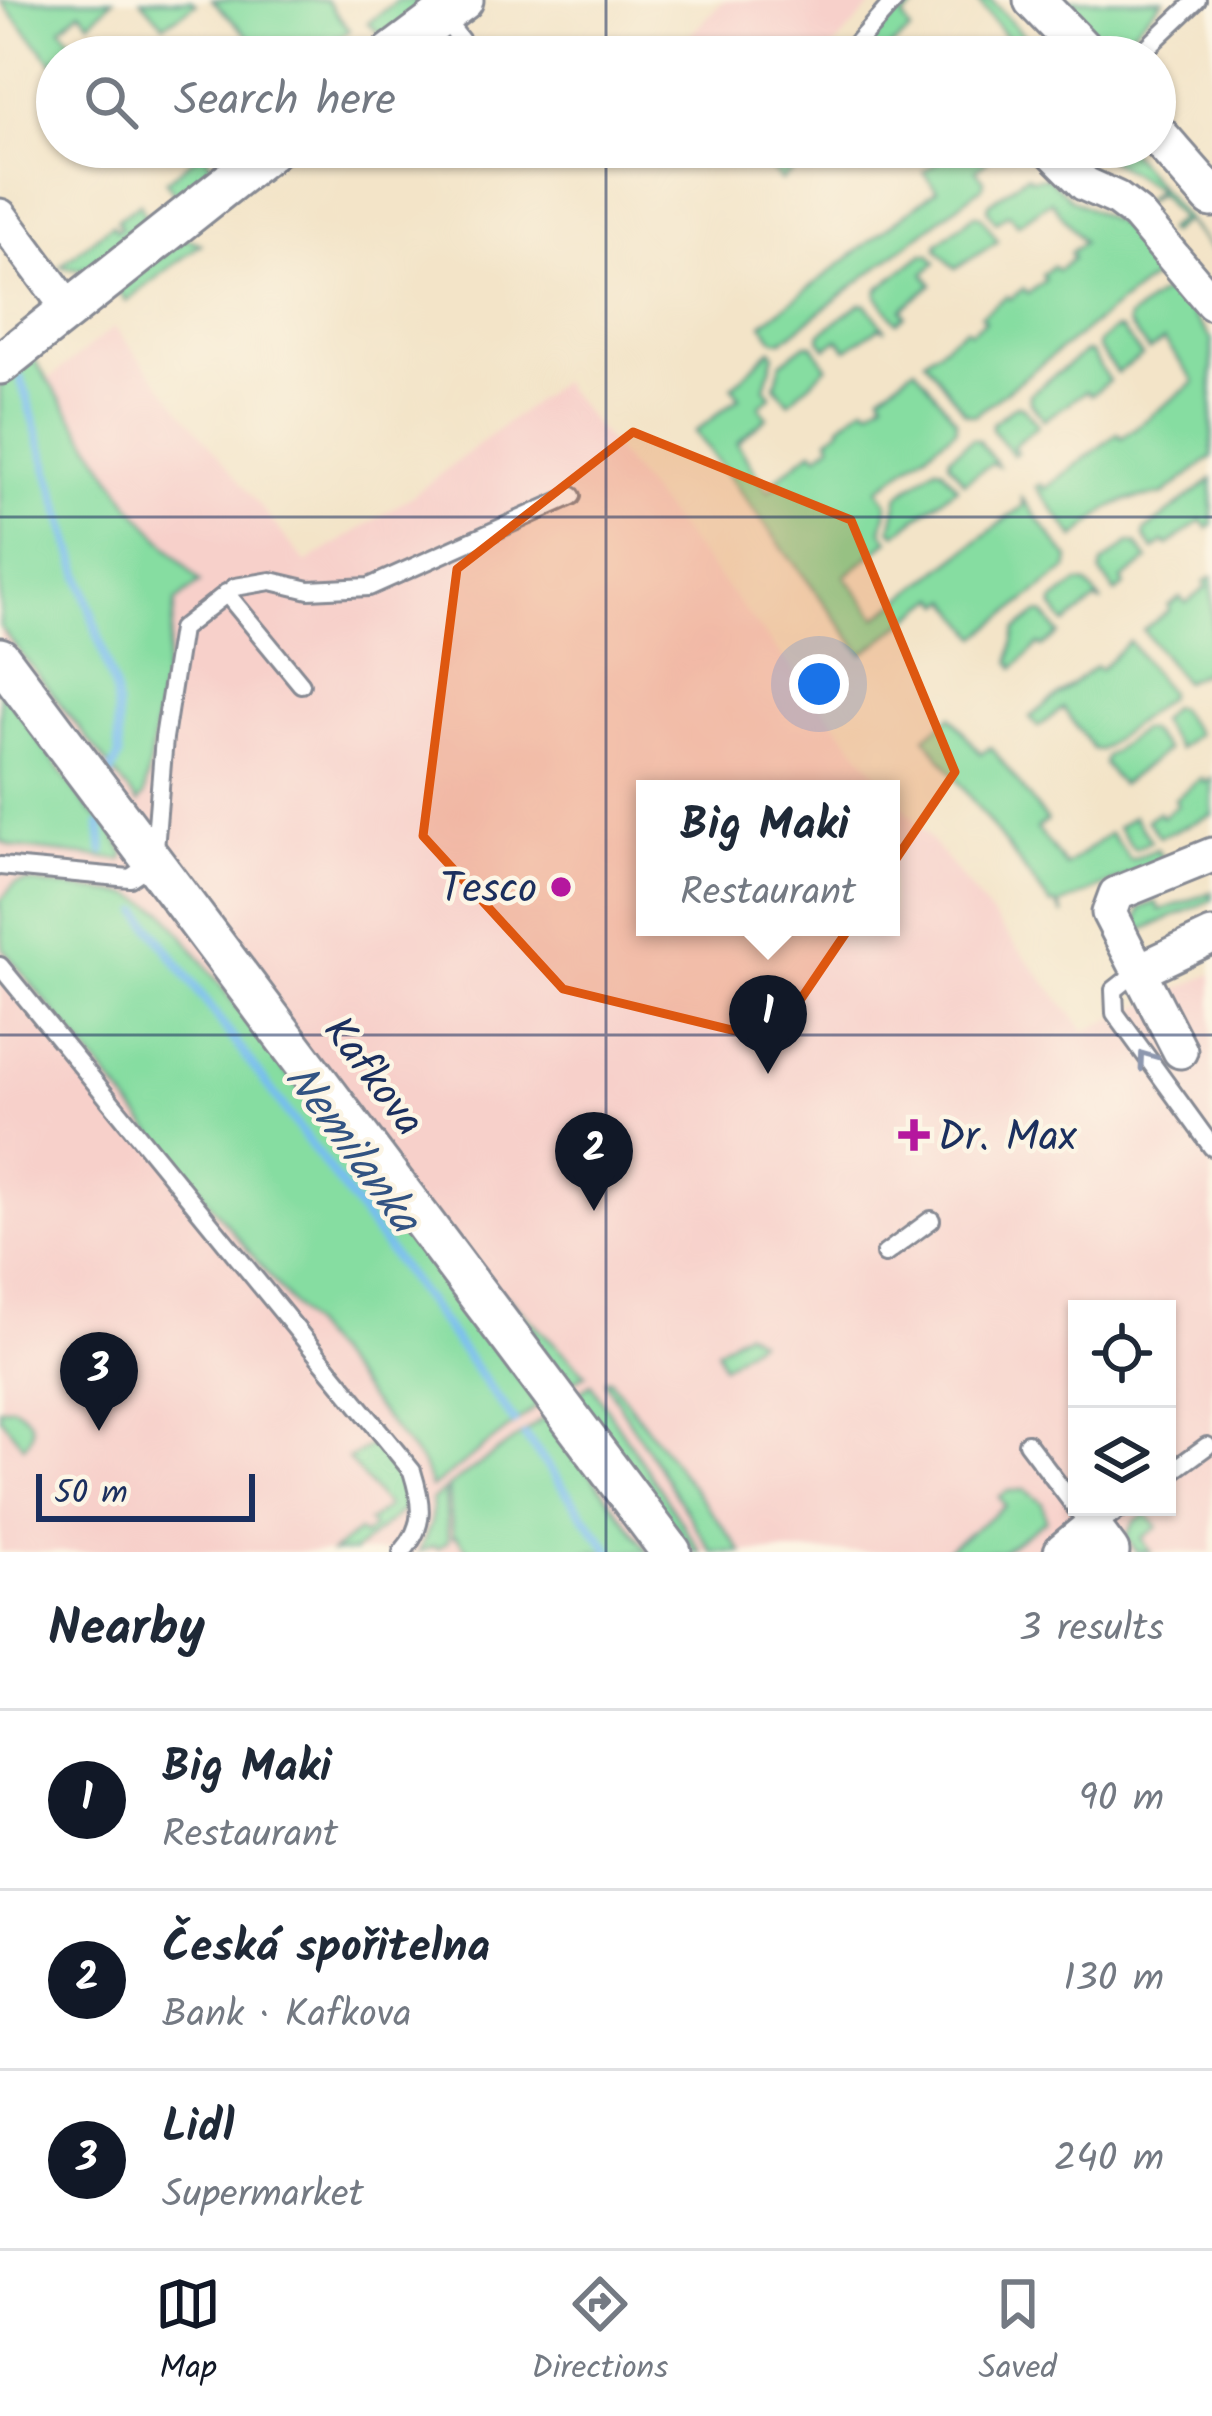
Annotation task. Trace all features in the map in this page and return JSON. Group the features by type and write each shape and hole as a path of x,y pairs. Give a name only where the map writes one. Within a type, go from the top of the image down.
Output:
{"street":[{"path":"1034,0 1069,36"},
{"path":"425,36 455,19"},
{"path":"1176,155 1212,197"},
{"path":"11,356 247,168"},
{"path":"1069,168 1085,184 1116,198 1136,214 1212,302"},
{"path":"0,216 69,309"},
{"name":"Kafkova","path":"0,658 671,1552"},
{"path":"1180,1051 1109,913 1116,894 1212,854"},
{"path":"1138,970 1212,936"}],"lane":[{"path":"863,36 895,0"},
{"path":"1159,36 1197,0"},
{"path":"0,866 130,878 154,862 164,738 181,629 235,587 271,581 309,590 369,587 572,496"},
{"path":"226,593 302,684"},
{"path":"0,966 412,1471 422,1500 422,1519 402,1552"},
{"path":"1138,970 1114,990 1115,1013 1212,1147"},
{"path":"885,1254 931,1220"},
{"path":"1028,1443 1097,1535"},
{"path":"1176,1468 1207,1445"}],"highlighted area":[{"path":"633,432 851,520 955,772 773,1040 563,989 423,836 457,569"}],"shaded area":[{"path":"724,0 877,0 844,36 689,36"},
{"path":"114,327 306,563 412,496 560,382 882,780 636,780 636,936 900,936 900,802 1085,1031 1212,974 1212,1552 0,1552 0,418"}],"green space":[{"path":"0,0 113,0 90,22 80,11 61,28 68,36 36,36 36,43"},
{"path":"141,0 191,0 196,4 164,25"},
{"path":"212,0 326,0 349,30 341,36 248,36"},
{"path":"398,0 438,0 392,36 383,36 368,23"},
{"path":"911,0 918,5 903,17 911,31 905,36 877,36"},
{"path":"977,0 991,0 1024,36 1005,36"},
{"path":"1054,0 1163,0 1132,31 1088,36"},
{"path":"182,168 213,168 216,174 180,202 166,181"},
{"path":"770,168 798,168 781,181"},
{"path":"929,168 978,168 983,186 782,341 775,340 762,324 937,190 924,172"},
{"path":"1122,168 1143,168 1212,251 1185,220 1169,233 1166,230 1180,219 1158,193 1142,204 1157,189"},
{"path":"1027,175 1047,177 1071,199 1120,225 1159,268 1158,274 975,415 965,413 925,359 966,328 970,332 985,321 981,315 1007,296 1010,299 1023,289 1028,294 1053,266 1058,271 1073,258 1070,253 1083,242 1051,201 1018,224 1009,213 996,222 989,204"},
{"path":"140,203 149,227 96,264 73,269 61,266 112,224 117,230 121,227 117,220"},
{"path":"974,215 981,216 998,241 955,269 937,249 938,243"},
{"path":"186,238 201,244 126,301 118,290"},
{"path":"923,254 936,263 924,273 932,284 902,309 905,315 897,322 877,296 878,289"},
{"path":"1163,292 1176,293 1212,340 1212,457 1164,494 1127,500 1107,509 1075,538 1036,487 1041,484 1045,489 1195,382 1164,340 1149,351 1128,324 1129,318"},
{"path":"866,304 886,330 880,327 847,349 838,339 826,348 821,333"},
{"path":"1115,329 1142,356 1117,373 1098,348"},
{"path":"806,344 813,345 827,367 789,402 775,386 781,363"},
{"path":"771,349 774,354 765,388 771,396 759,406 767,417 737,443 768,491 813,450 818,455 832,444 829,438 840,425 865,405 870,409 884,399 881,393 915,367 956,420 956,429 878,489 888,503 882,531 889,540 845,576 877,618 1023,506 1022,498 1069,559 1067,569 978,637 950,600 944,604 938,597 863,654 695,432 740,397 732,387"},
{"path":"1085,352 1091,353 1109,381 1044,420 1030,394"},
{"path":"33,358 132,507 200,582 176,601 144,796 138,803 0,627 0,385"},
{"path":"1016,405 1038,425 1013,447 1017,452 1013,455 992,429"},
{"path":"972,439 978,440 998,466 991,464 964,482 949,462 950,456"},
{"path":"936,467 957,487 896,534 891,529 899,495"},
{"path":"1212,479 1212,525 1208,528 1201,520 1168,546 1164,542 1154,550 1145,531"},
{"path":"1129,543 1136,544 1148,560 1122,580 1125,586 1116,593 1101,573 1102,564"},
{"path":"1212,577 1212,668 1184,682 1143,630 1180,597 1186,603 1207,587 1204,582"},
{"path":"1078,583 1087,584 1102,603 1096,600 1065,624 1053,602"},
{"path":"1038,613 1059,634 1042,647 1039,644 1014,668 1010,661 1016,630"},
{"path":"1129,641 1168,692 1167,698 1100,750 1093,749 1063,708 1038,727 1030,717 1096,666 1100,670"},
{"path":"0,686 90,811 112,829 125,855 122,860 14,847 0,841"},
{"path":"1171,707 1177,708 1197,734 1178,749 1159,721"},
{"path":"951,716 981,754 991,747 1047,821 1037,829 1066,866 1110,833 1131,860 1157,849 1163,860 1060,905 1064,915 1055,903 1051,905 925,737"},
{"path":"1141,730 1148,730 1166,750 1121,785 1104,764 1105,757"},
{"path":"1202,778 1205,783 1212,778 1212,815 1160,837 1147,820 1158,812 1162,817 1178,805 1175,799"},
{"path":"1133,816 1151,841 1134,849 1118,827"},
{"path":"15,884 132,895 165,912 539,1405 431,1488 423,1465 3,949 0,901"},
{"path":"1212,892 1212,900 1140,931 1136,924 1141,908 1156,902 1160,911"},
{"path":"503,1296 586,1374 570,1383 565,1380"},
{"path":"745,1331 758,1340 723,1366 717,1350"},
{"path":"606,1379 610,1379 742,1552 712,1552"},
{"path":"591,1384 701,1552 695,1552 571,1397"},
{"path":"12,1406 31,1423 24,1446 0,1417 0,1408"},
{"path":"547,1416 649,1552 469,1552 453,1537 448,1487"},
{"path":"372,1445 400,1480 407,1507 353,1552 332,1552 358,1531 363,1536 373,1527 368,1522 387,1507 348,1459"},
{"path":"445,1490 448,1541 438,1549 419,1552 431,1524 432,1500"},
{"path":"1025,1490 1042,1503 1046,1520 1001,1552 944,1552 1005,1506 999,1497"},
{"path":"1149,1516 1158,1528 1142,1539 1151,1552 1137,1552 1126,1537 1135,1521"}],"waterway":[{"name":"Nemilanka","path":"21,379 116,695 119,756 106,783"},
{"name":"Nemilanka","path":"100,825 103,851"},
{"name":"Nemilanka","path":"140,912 514,1421"},
{"name":"Nemilanka","path":"525,1436 611,1552"}],"place":[{"name":"Tesco","path":"561,887"},
{"name":"Big Maki","path":"768,1074"},
{"name":"Dr. Max","path":"914,1135"},
{"name":"Česká spořitelna","path":"594,1211"},
{"name":"Lidl","path":"99,1431"}]}
